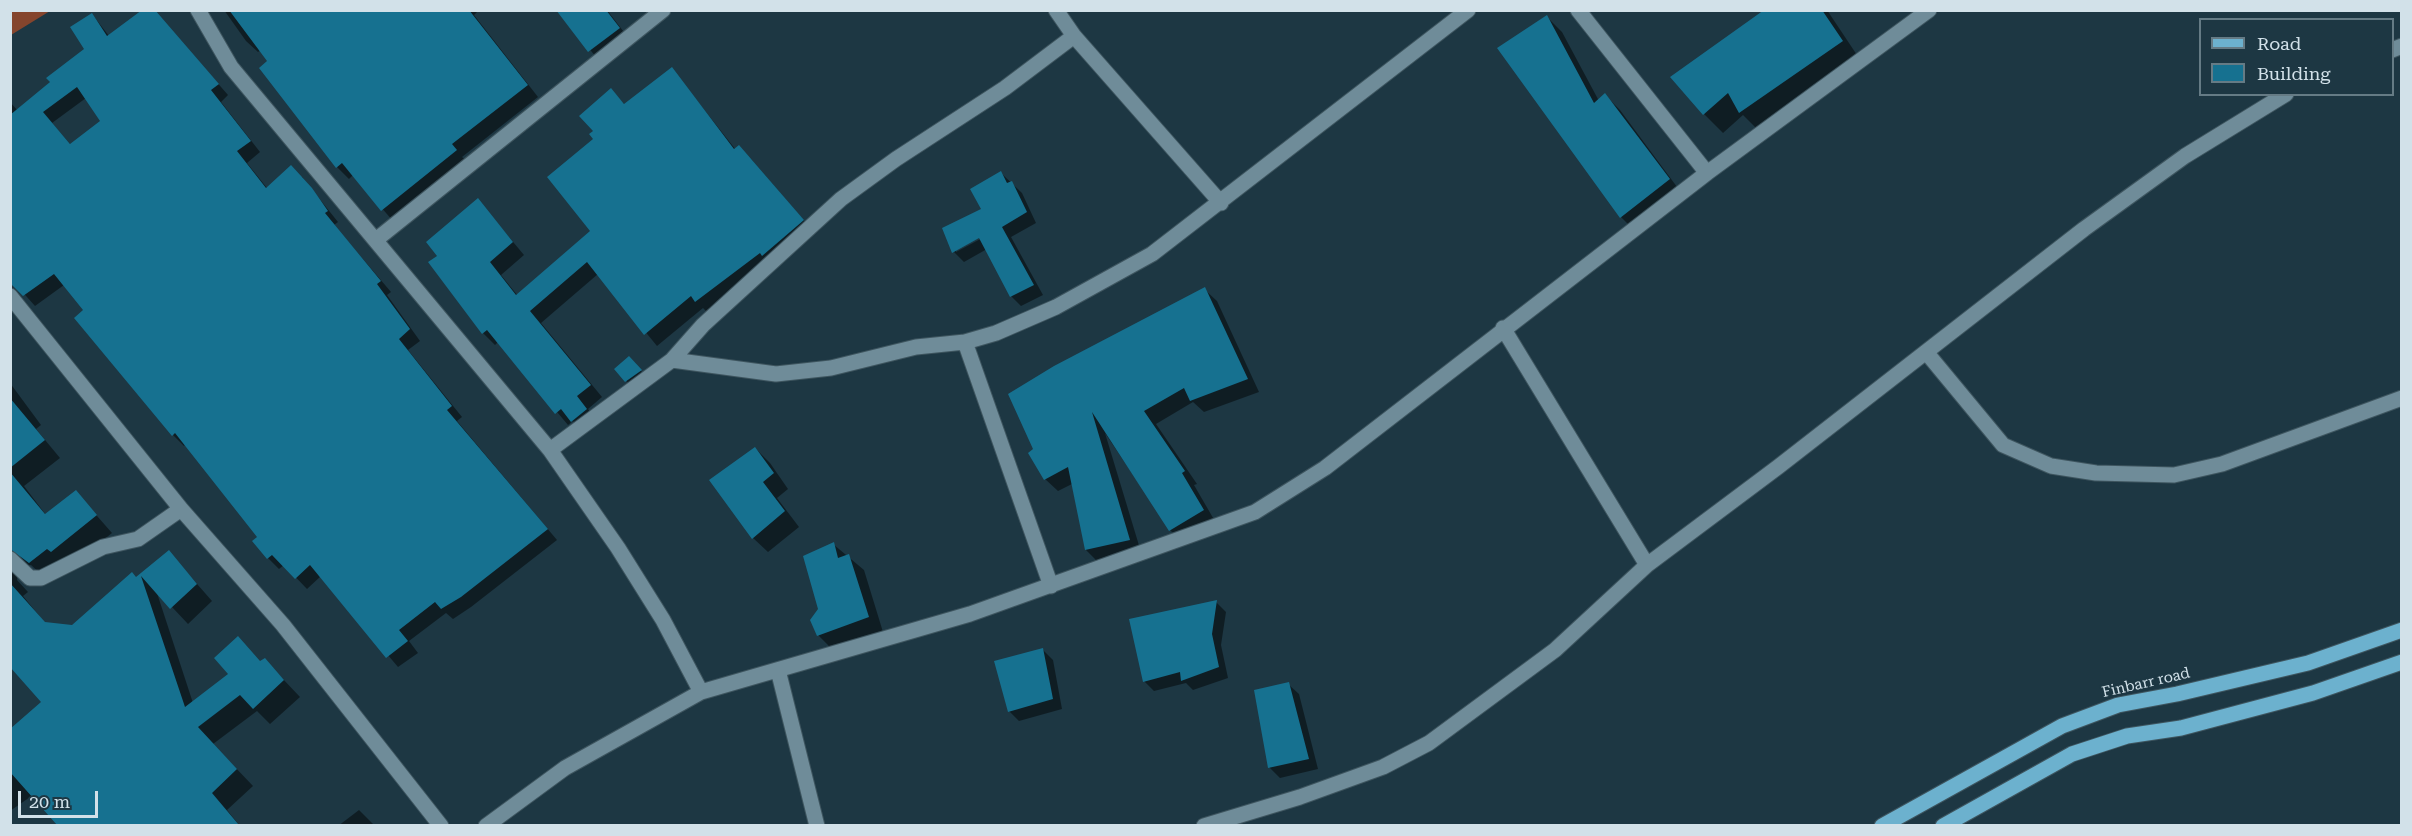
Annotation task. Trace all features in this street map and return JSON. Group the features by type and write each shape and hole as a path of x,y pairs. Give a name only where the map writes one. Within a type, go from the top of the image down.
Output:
{"main road":[{"name":"Finbarr road","path":"1882,825 2062,726 2118,705 2177,694 2308,663 2402,630"},
{"path":"1943,825 2072,754 2127,736 2181,728 2313,693 2402,662"}],"street":[{"path":"198,10 231,68 377,239 550,450 618,548 663,620 701,692"},
{"path":"377,239 663,10"},
{"path":"1056,10 1074,36 1221,203"},
{"path":"672,360 776,374 831,368 916,346 964,342 996,333 1056,307 1152,254 1221,203 1468,10"},
{"path":"1578,10 1707,173"},
{"path":"486,825 565,768 701,692 970,614 1255,512 1325,468 1503,328 1707,173 1929,10"},
{"path":"550,450 672,360 703,325 842,199 896,159 1005,88 1074,36"},
{"path":"1204,825 1300,797 1383,767 1430,743 1555,650 1647,565 2084,229 2185,156 2283,96"},
{"path":"10,296 181,509 283,625 441,825"},
{"path":"1503,328 1647,565"},
{"path":"964,342 1052,586"},
{"path":"1926,352 2003,445 2051,466 2096,473 2174,475 2212,466 2402,398"},
{"path":"10,560 30,578 41,578 104,547 138,539 181,509"},
{"path":"778,670 817,825"}],"shaded area":[{"path":"11,10 50,10 50,11 11,35"}],"building":[{"path":"142,10 155,10 219,84 211,90 251,141 237,151 266,188 291,165 312,188 328,211 325,213 381,281 377,284 410,329 399,339 452,406 447,410 548,529 461,597 441,609 435,602 399,630 408,641 386,658 310,565 295,579 272,555 267,559 252,541 257,537 175,433 172,436 74,318 83,310 54,274 23,296 10,283 10,115 50,82 46,78 84,49 70,27 92,13 107,36","holes":["77,87 100,121 70,144 43,112"]},
{"path":"229,10 469,10 528,85 452,144 457,150 381,211 342,163 336,168 259,68 267,61"},
{"path":"556,10 606,10 620,28 588,52"},
{"path":"1764,10 1822,10 1843,41 1739,113 1728,93 1703,115 1670,77"},
{"path":"1547,15 1594,103 1605,93 1670,179 1620,218 1497,48"},
{"path":"672,67 734,149 739,145 804,220 762,256 760,253 695,302 691,296 644,335 587,262 530,311 591,385 577,396 587,409 571,422 561,409 555,414 487,330 482,334 428,262 437,256 426,242 478,198 513,242 490,262 516,295 590,231 547,177 593,139 589,134 593,131 579,116 611,88 624,104"},
{"path":"1001,171 1007,183 1012,181 1027,212 1002,227 1034,285 1010,297 979,238 952,253 942,228 981,209 970,189"},
{"path":"1205,287 1248,379 1190,401 1184,388 1144,411 1185,471 1182,473 1204,510 1169,531 1092,412 1130,540 1085,550 1068,467 1044,480 1028,453 1033,449 1008,394 1054,366"},
{"path":"629,356 642,370 625,382 614,369"},
{"path":"10,398 45,440 10,468"},
{"path":"755,447 774,473 763,482 785,511 752,539 709,480"},
{"path":"10,472 45,514 76,490 97,515 51,552 47,549 29,563 10,549"},
{"path":"834,542 838,558 849,554 869,617 817,636 810,620 818,609 803,556"},
{"path":"169,550 197,584 170,609 141,576 185,707 228,674 214,658 238,636 260,661 265,658 284,680 253,709 240,695 198,727 237,769 212,793 239,825 57,825 10,772 10,729 41,702 10,667 10,583 45,622 72,625 132,572 136,577"},
{"path":"1217,600 1212,634 1219,667 1181,681 1180,672 1143,682 1129,619"},
{"path":"1043,648 1053,699 1008,712 994,661"},
{"path":"1289,682 1309,759 1268,768 1254,690"}]}
